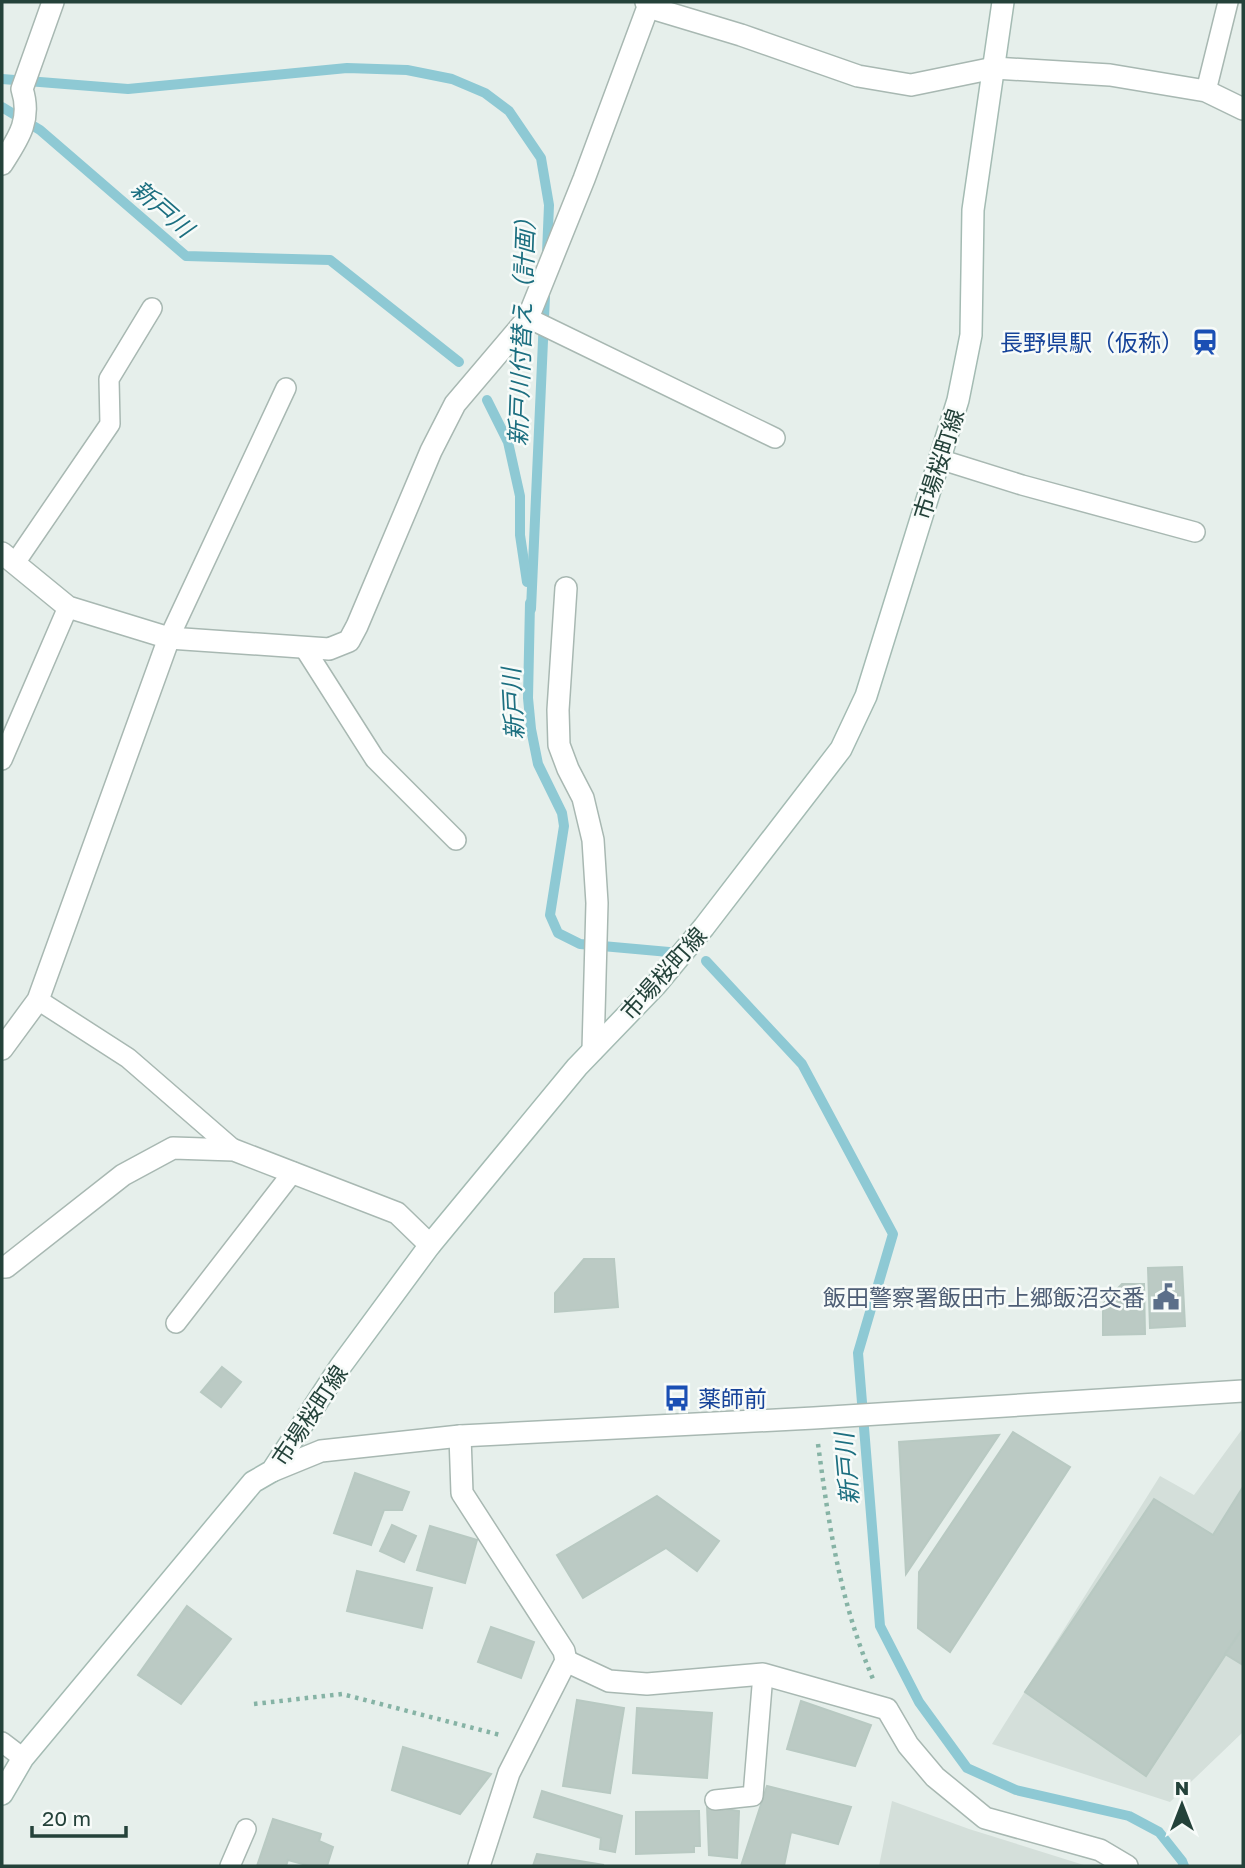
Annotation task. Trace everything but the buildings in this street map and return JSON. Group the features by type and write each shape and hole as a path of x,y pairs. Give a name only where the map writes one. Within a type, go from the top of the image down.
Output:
{"street":[{"path":"2,164 22,133 27,102 22,89 52,2"},
{"name":"市場桜町線","path":"2,1794 23,1758 253,1482 272,1471 340,1367 430,1245 593,1050 655,986 704,928 841,749 866,696 958,400 971,335 973,210 1003,2"},
{"path":"8,558 68,607 170,638 305,649 330,649 349,641 431,451 455,404 528,318 584,179 647,5 858,76 911,85 994,68 1110,75 1206,91 1243,109"},
{"path":"566,588 558,710 559,745 583,798 593,840 597,903 593,1050"},
{"path":"2,1049 38,1000 170,638"},
{"path":"2,1267 6,1267 123,1175 173,1148 234,1150 293,1172 397,1213 430,1245"},
{"path":"272,1471 321,1451 460,1436 840,1417 1243,1391"},
{"path":"460,1436 462,1493 564,1651 566,1661 509,1773 479,1866"},
{"path":"566,1661 609,1681 647,1684 763,1674 887,1709 908,1745 935,1777 985,1818 1100,1850 1127,1866"}],"lane":[{"path":"1206,91 1228,2"},
{"path":"8,558 110,424 110,379 152,308"},
{"path":"528,318 775,438"},
{"path":"170,638 286,388"},
{"path":"939,458 1022,485 1195,533"},
{"path":"2,760 68,607"},
{"path":"305,649 375,759 456,840"},
{"path":"38,1000 128,1058 234,1150"},
{"path":"176,1323 293,1172"},
{"path":"715,1800 753,1796 763,1674"},
{"path":"2,1742 23,1758"},
{"path":"230,1866 246,1829"}],"path":[{"path":"814,1418 833,1553 855,1637 887,1709"},
{"path":"254,1704 342,1694 525,1741"}],"shaded area":[{"path":"1243,1428 1243,1732 1170,1802 992,1744 1160,1476 1194,1495"},
{"path":"892,1801 969,1829 1087,1866 879,1866"}],"waterway":[{"name":"新戸川付替え（計画）","path":"2,79 128,89 347,68 407,70 452,79 485,93 509,111 541,158 549,205 547,253"},
{"name":"新戸川","path":"2,107 40,130 186,256 330,260 459,362"},
{"name":"新戸川付替え（計画）","path":"531,609 545,296"},
{"name":"新戸川","path":"487,400 508,442 520,496 520,535 527,582"},
{"name":"新戸川","path":"530,603 528,698 531,729 538,764 562,813 564,826 550,915 558,933 580,944 669,952"},
{"name":"新戸川","path":"706,961 802,1064 893,1234 858,1353 880,1626 919,1702 967,1768 1016,1790 1129,1816 1159,1832 1184,1866"}],"place":[{"name":"長野県駅（仮称）","path":"1205,342"},
{"name":"飯田警察署飯田市上郷飯沼交番","path":"1166,1297"},
{"name":"薬師前","path":"677,1398"}]}
